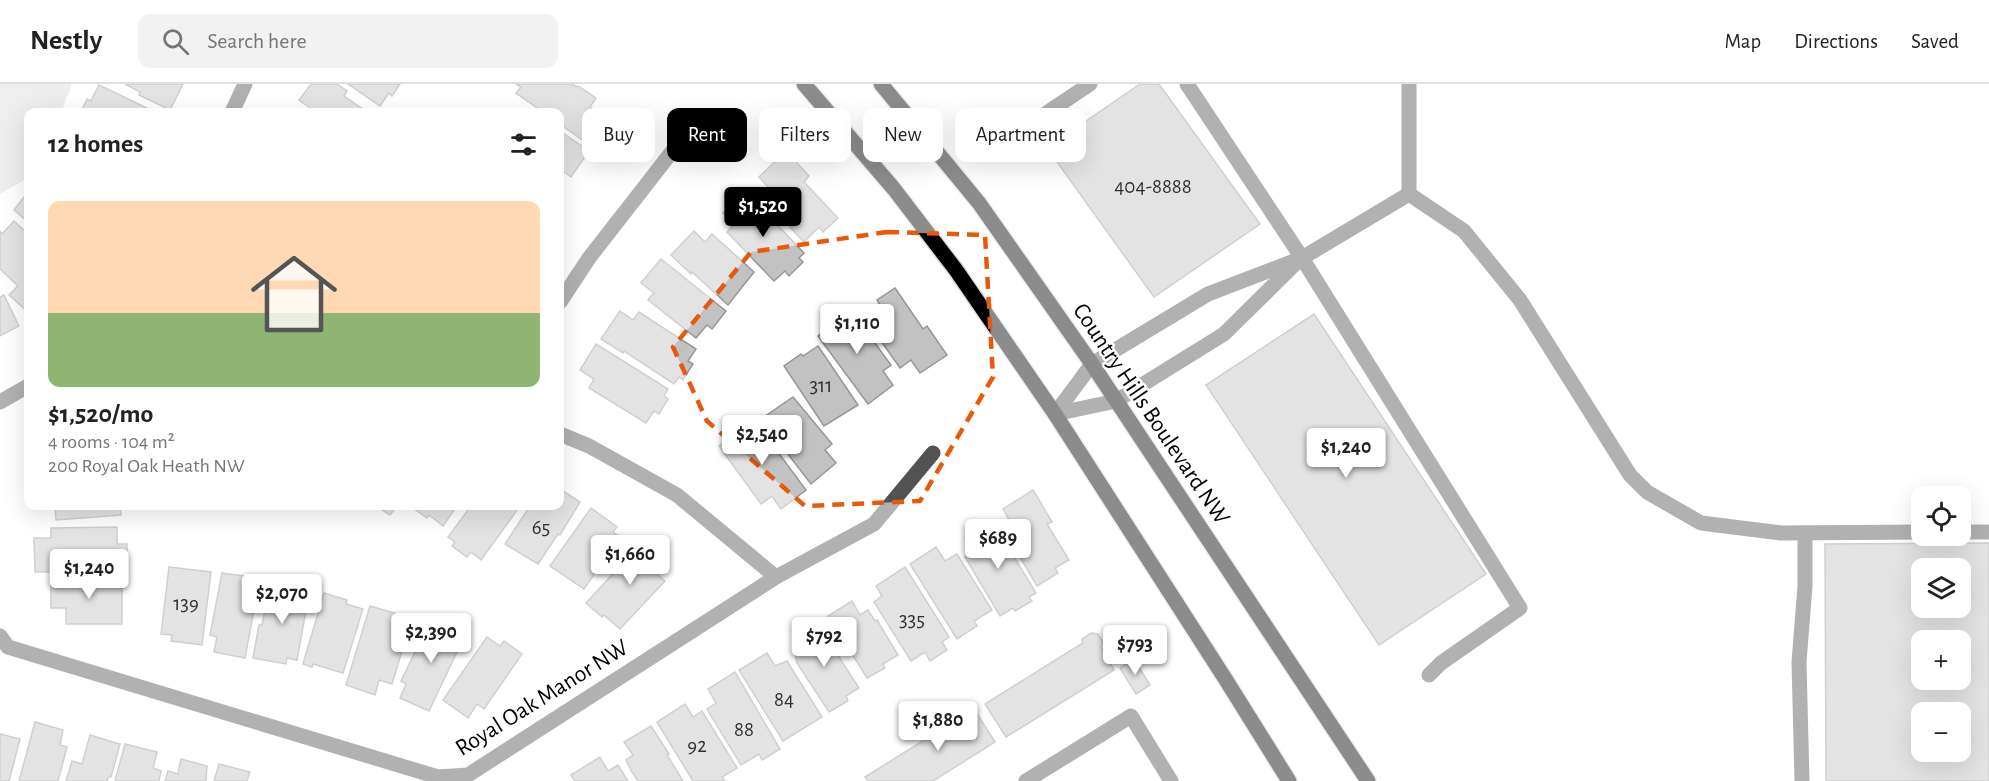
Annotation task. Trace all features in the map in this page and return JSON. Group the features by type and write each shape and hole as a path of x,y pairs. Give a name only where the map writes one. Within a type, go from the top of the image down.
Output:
{"main road":[{"path":"804,84 894,189 949,261 1055,414 1289,781"},
{"name":"Country Hills Boulevard NW","path":"881,84 980,203 1092,364 1368,781"}],"street":[{"path":"234,108 245,84"},
{"path":"1054,108 1089,84"},
{"path":"1188,84 1302,258 1520,608 1441,663 1429,675"},
{"path":"1409,84 1409,194"},
{"path":"564,296 589,258 667,158"},
{"path":"1055,414 1092,364 1208,294 1302,258 1409,194"},
{"path":"1409,194 1464,231 1520,300 1630,475 1647,492 1701,523 1781,533 1911,532"},
{"path":"1055,414 1116,401 1224,334 1302,258"},
{"path":"0,402 24,388"},
{"path":"564,436 589,446 677,495 776,577"},
{"name":"Royal Oak Manor NW","path":"0,636 8,647 438,777 468,775 776,577 874,524 933,453"},
{"path":"1971,532 1989,532"},
{"path":"1802,781 1799,662 1805,586 1805,533"},
{"path":"1026,781 1131,716 1171,781"}],"highlighted area":[{"path":"887,232 985,235 993,377 920,501 805,506 707,421 673,347 751,252"}],"shaded area":[{"path":"0,84 72,84 63,108 24,108 24,180 0,194"}],"building":[{"path":"125,84 183,84 171,108 166,108 139,95 140,92"},
{"path":"311,84 337,84 347,91 344,96 361,108 310,108 299,100"},
{"path":"348,84 400,84 392,96 389,93 380,106"},
{"path":"516,84 572,84 596,98 591,108 582,108 582,140 564,127 564,108 537,108 516,93 521,87"},
{"path":"1140,84 1159,84 1260,224 1154,297 1057,162 1086,162 1086,121"},
{"path":"99,85 147,108 83,108 87,99 91,101"},
{"path":"564,134 582,146 582,161 571,177 564,172"},
{"path":"775,162 796,162 809,176 804,182 838,218 823,232 819,227 804,242 762,198 770,189 759,177"},
{"path":"745,191 804,253 799,258 803,262 789,276 785,271 774,281 727,232 734,225 723,213"},
{"path":"24,197 24,219 14,210"},
{"path":"14,221 24,230 24,308 9,295 18,286 0,269 0,231 2,234"},
{"path":"694,231 705,242 712,234 754,272 728,305 671,255"},
{"path":"661,259 726,311 712,329 707,325 696,338 648,300 654,293 641,283"},
{"path":"895,288 923,329 927,326 947,355 920,373 911,360 900,368 864,317 880,305 877,300"},
{"path":"4,295 19,326 0,336 0,297"},
{"path":"851,310 891,365 883,371 893,385 868,404 818,336 824,331 821,326 836,316 839,320"},
{"path":"620,311 633,320 639,312 696,349 688,361 693,364 683,380 679,377 674,384 624,351 623,353 601,339"},
{"path":"1314,314 1486,574 1379,645 1206,385"},
{"path":"596,344 668,389 664,396 668,399 659,414 654,411 646,423 589,388 594,379 580,370"},
{"path":"818,346 858,405 824,426 784,366"},
{"path":"793,397 832,444 825,450 836,463 811,484 761,419"},
{"path":"755,421 806,490 781,509 772,496 761,504 719,446"},
{"path":"1033,490 1052,522 1047,524 1069,560 1055,568 1058,573 1037,586 1003,528 1011,523 1003,509"},
{"path":"564,492 580,502 560,535 558,534 538,564 505,544 527,510 564,510"},
{"path":"591,508 617,527 613,532 620,537 584,589 550,566"},
{"path":"55,510 120,510 121,515 56,520"},
{"path":"382,510 394,510 390,515"},
{"path":"416,510 454,510 443,526 429,515 427,518"},
{"path":"468,510 517,510 481,560 471,552 467,557 452,546 455,542 448,537"},
{"path":"992,521 1036,593 1029,597 1032,601 1015,611 1013,608 1000,616 965,557 973,553 965,538"},
{"path":"117,527 117,544 127,544 127,563 117,563 117,571 35,572 34,538 51,538 51,528"},
{"path":"644,540 668,561 656,573 665,581 620,629 586,603"},
{"path":"1971,543 1989,543 1989,781 1826,781 1825,544 1971,546"},
{"path":"936,547 945,561 957,554 992,610 974,621 977,626 957,639 910,564"},
{"path":"169,567 211,572 202,645 171,641 172,635 161,634"},
{"path":"905,567 949,637 942,642 947,650 930,661 925,652 911,661 874,602 882,596 876,586"},
{"path":"222,573 260,578 245,658 214,652 217,637 210,635"},
{"path":"51,578 122,578 122,624 66,624 66,608 51,608"},
{"path":"270,585 287,589 287,585 310,589 297,660 287,658 286,664 253,658"},
{"path":"324,593 347,600 346,604 363,609 343,673 313,664 312,667 303,664"},
{"path":"852,601 860,615 868,610 875,621 877,620 898,655 883,664 885,668 867,678 828,616"},
{"path":"370,606 412,618 392,684 379,680 375,695 346,685"},
{"path":"431,619 465,635 429,711 400,698 406,684 401,681"},
{"path":"817,623 859,688 846,696 848,701 829,712 797,663 795,654 801,650 793,637"},
{"path":"1091,633 1098,634 1103,642 1101,647 1114,670 1006,737 985,704 1083,643 1082,639"},
{"path":"487,637 500,646 504,641 522,654 484,709 477,704 468,718 443,700"},
{"path":"767,653 775,666 787,661 822,717 783,741 739,670"},
{"path":"1134,659 1150,685 1136,694 1120,668"},
{"path":"735,672 780,749 762,760 759,754 741,765 707,709 716,703 708,689"},
{"path":"685,704 693,717 702,711 737,768 722,777 725,781 693,781 657,722"},
{"path":"974,709 995,742 933,781 868,781 865,777"},
{"path":"35,722 63,730 60,745 67,747 58,781 19,781"},
{"path":"651,726 683,781 638,781 632,772 626,760 633,755 624,742"},
{"path":"0,734 20,739 9,781 0,781"},
{"path":"90,735 120,744 111,777 109,776 107,781 66,781 72,761 82,764"},
{"path":"125,744 157,752 153,768 161,771 159,781 115,781"},
{"path":"600,757 608,771 618,765 628,781 575,781 571,775"},
{"path":"181,759 207,766 206,781 165,781 168,771 178,774"},
{"path":"219,764 250,772 247,781 214,781"}]}
